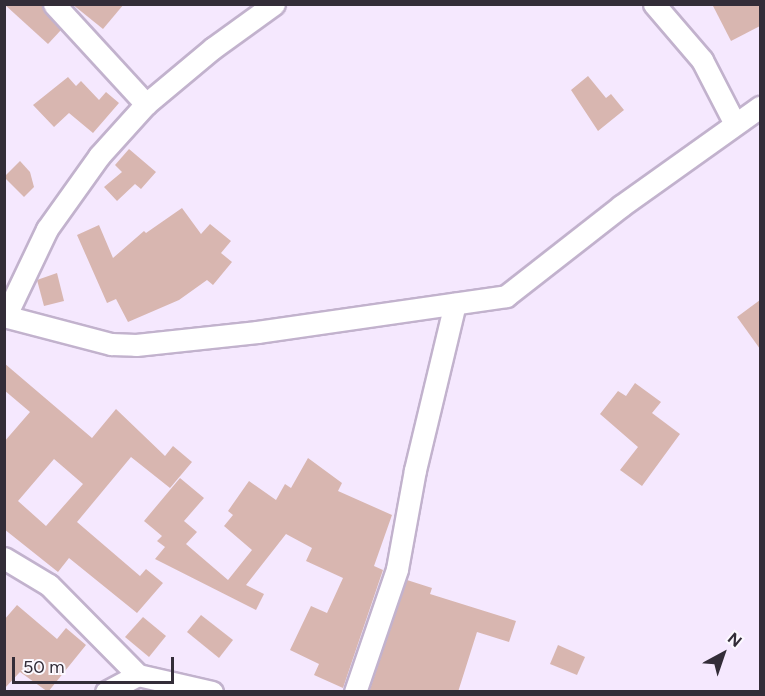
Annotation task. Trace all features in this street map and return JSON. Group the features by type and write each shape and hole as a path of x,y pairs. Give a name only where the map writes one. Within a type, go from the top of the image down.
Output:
{"street":[{"path":"54,4 146,104"},
{"path":"274,4 213,48 146,104 99,156 47,229 5,315 111,344 136,345 257,332 506,296 760,107"},
{"path":"654,4 702,60 735,124"},
{"path":"355,692 397,569 415,470 455,304"},
{"path":"4,558 56,592 138,675 212,692"},
{"path":"106,692 138,675"}],"building":[{"path":"4,4 42,4 61,30 48,44"},
{"path":"72,4 124,4 103,29"},
{"path":"712,4 760,4 760,26 731,41"},
{"path":"588,76 606,98 611,94 624,110 598,131 571,90"},
{"path":"68,77 76,86 81,81 99,100 106,92 119,103 93,133 69,113 54,127 33,105"},
{"path":"129,149 156,172 141,189 135,184 117,201 104,187 122,172 115,165"},
{"path":"20,161 30,172 34,187 24,197 4,177"},
{"path":"182,208 201,234 210,224 231,241 221,253 232,262 213,285 207,280 179,300 128,322 116,299 107,303 77,235 99,225 113,258 144,231 146,233"},
{"path":"57,273 64,301 44,306 37,280"},
{"path":"760,300 760,349 737,317"},
{"path":"4,363 92,438 116,409 165,456 173,446 192,462 170,488 131,457 77,522 140,576 146,569 163,583 137,613 69,558 58,572 4,529 4,442 30,412 4,390","holes":["54,459 83,484 46,526 18,501"]},
{"path":"635,383 661,402 652,413 680,434 642,486 620,470 638,447 600,414 618,391 626,396"},
{"path":"308,458 342,483 338,491 392,515 374,566 383,570 343,688 314,675 319,664 290,650 311,606 327,613 343,578 306,561 312,548 286,534 246,585 264,594 256,610 155,559 165,547 157,541 162,536 144,521 180,478 204,498 184,521 197,532 186,544 228,580 252,550 224,526 233,515 228,511 249,481 276,500 285,484 291,488"},
{"path":"407,580 432,588 430,594 516,621 509,642 477,632 458,692 369,692"},
{"path":"17,605 57,639 66,628 86,645 48,692 20,672 4,689 4,620"},
{"path":"201,615 233,640 219,658 187,632"},
{"path":"143,617 166,636 149,657 125,637"},
{"path":"558,645 585,657 577,675 550,664"}]}
